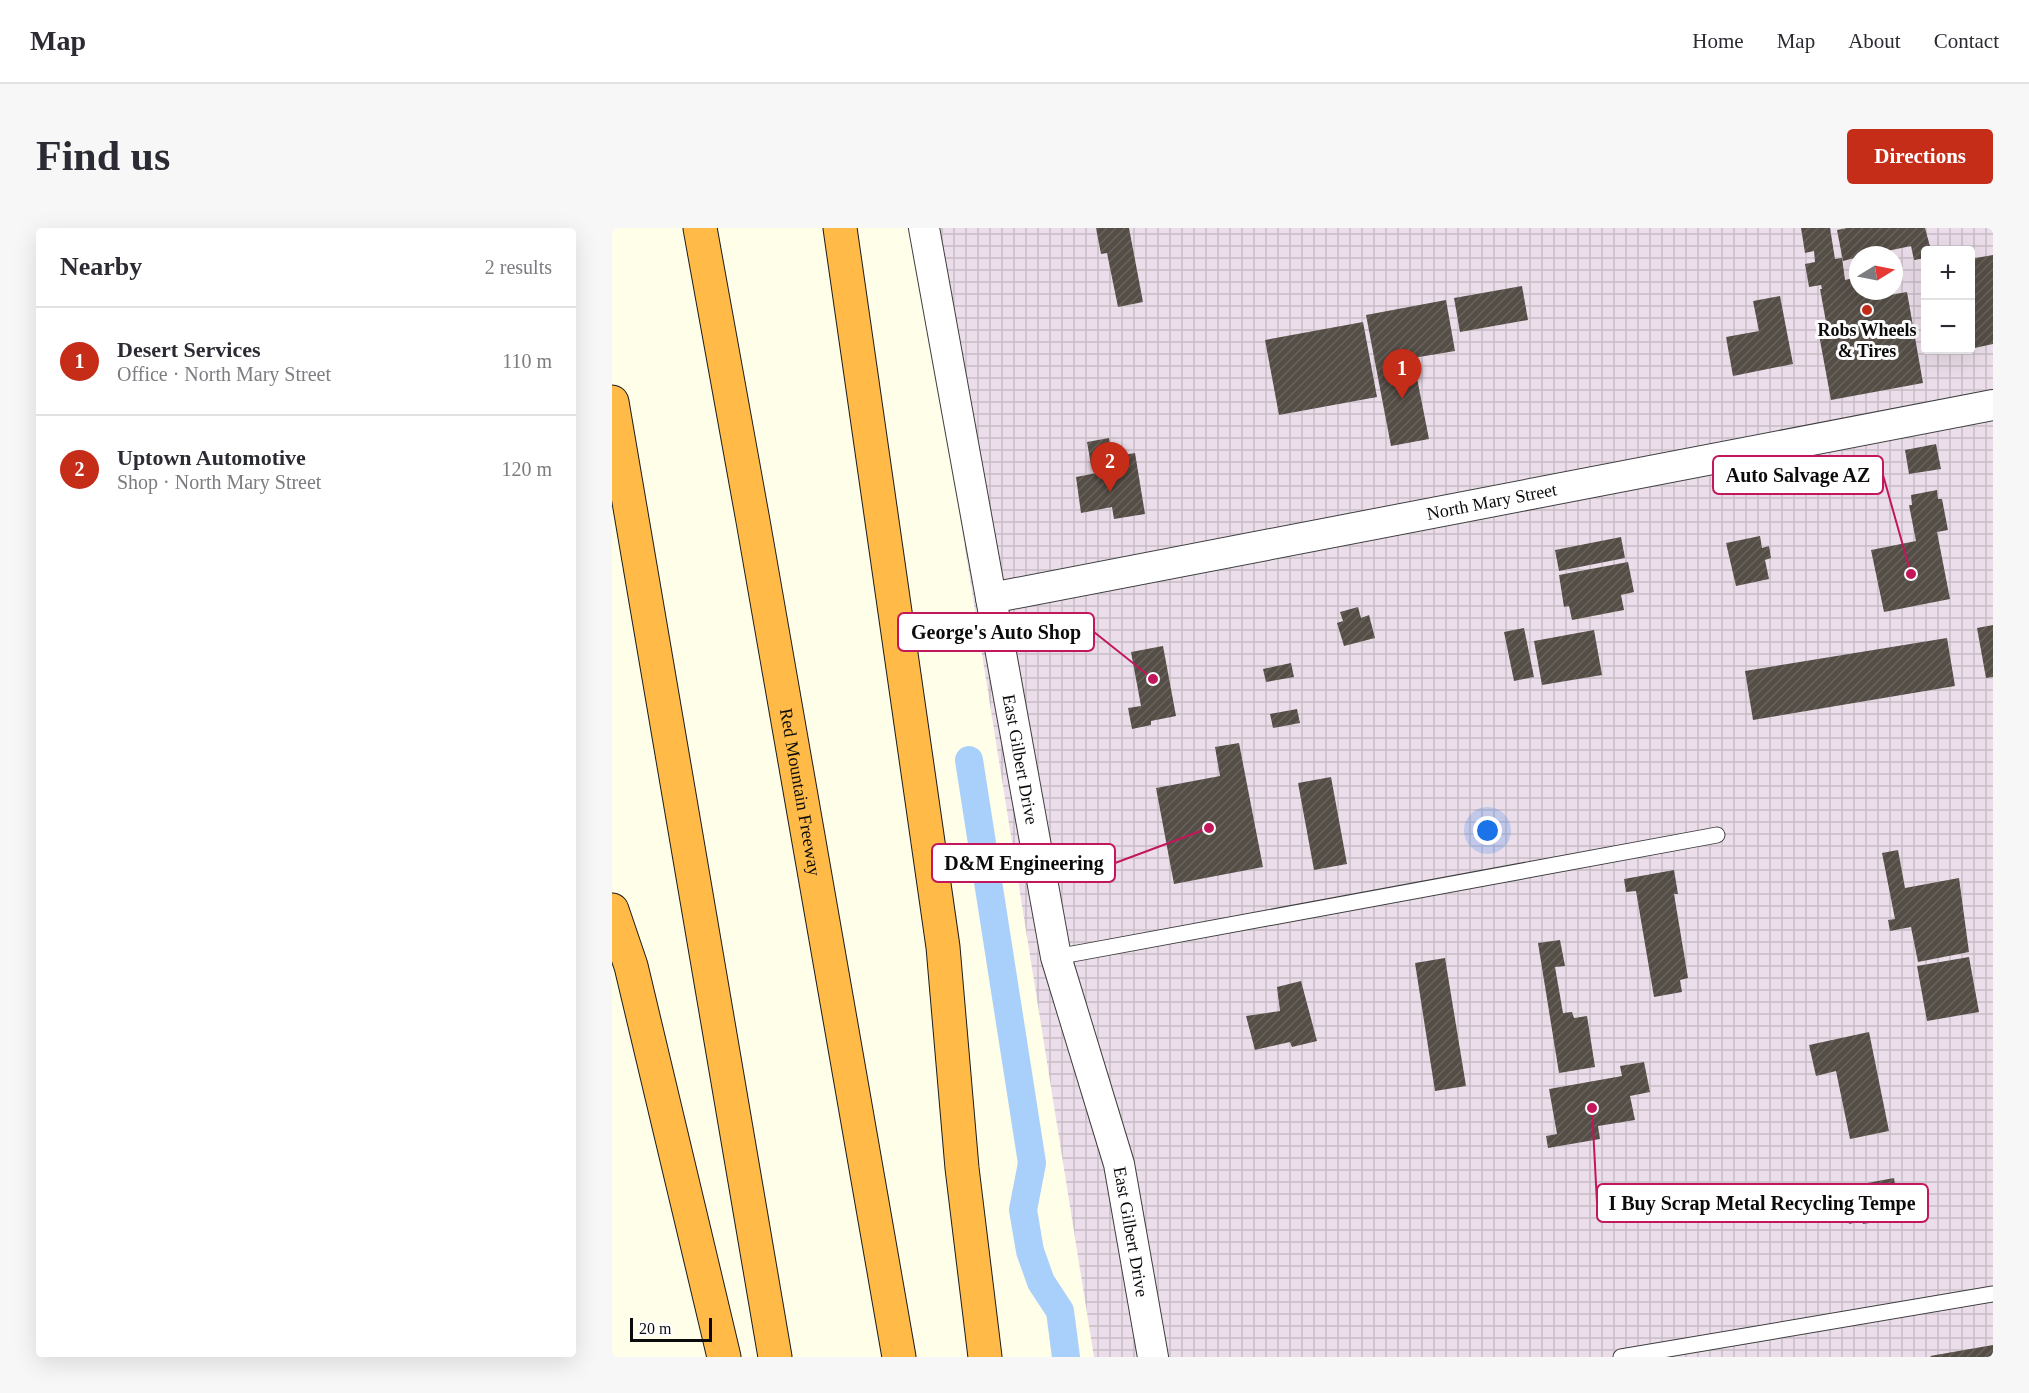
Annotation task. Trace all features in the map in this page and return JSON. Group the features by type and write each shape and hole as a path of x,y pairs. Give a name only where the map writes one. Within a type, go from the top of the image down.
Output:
{"highway":[{"name":"Red Mountain Freeway","path":"700,228 899,1357"},
{"path":"840,228 943,947 962,1168 985,1357"},
{"path":"612,402 775,1357"},
{"path":"612,910 631,966 724,1357"}],"street":[{"name":"East Gilbert Drive","path":"924,228 1056,957 1119,1164 1153,1357"},
{"name":"North Mary Street","path":"991,598 1993,405"}],"lane":[{"path":"1056,957 1717,835"},
{"path":"1621,1357 1993,1294"}],"shaded area":[{"path":"914,228 1993,228 1993,1357 1094,1357"}],"building":[{"path":"1096,228 1129,228 1143,302 1118,307 1107,253 1101,254"},
{"name":"Robs Wheels & Tires","path":"1801,228 1830,228 1835,259 1842,258 1845,280 1849,279 1849,300 1903,300 1903,293 1907,292 1923,383 1831,400 1817,324 1826,322 1820,289 1822,289 1821,285 1809,287 1805,264 1815,262 1814,251 1805,253"},
{"path":"1925,228 1930,246 1921,246 1921,259 1914,260 1911,246 1849,246 1849,259 1843,261 1837,230"},
{"path":"1993,255 1993,344 1975,348 1975,300 1975,258"},
{"path":"1522,286 1528,320 1460,332 1454,298"},
{"path":"1780,296 1793,364 1733,376 1726,337 1759,331 1753,301"},
{"path":"1446,300 1455,351 1413,358 1429,439 1391,446 1366,315"},
{"path":"1363,322 1377,397 1279,415 1265,340"},
{"path":"1109,438 1112,457 1135,453 1145,514 1114,519 1112,507 1081,513 1076,477 1097,473 1095,464 1091,465 1087,442"},
{"path":"1936,444 1941,469 1909,474 1905,450"},
{"path":"1937,490 1938,499 1942,499 1948,530 1937,532 1950,599 1884,612 1871,550 1916,541 1909,505 1912,505 1911,495"},
{"path":"1760,536 1762,548 1769,546 1771,558 1765,560 1769,579 1736,586 1726,543"},
{"path":"1621,537 1625,558 1559,571 1555,550"},
{"path":"1628,562 1634,592 1621,595 1624,610 1572,620 1569,606 1564,607 1559,575"},
{"path":"1358,607 1361,618 1369,615 1375,638 1344,646 1337,623 1343,621 1340,612"},
{"path":"1993,625 1993,677 1986,678 1977,628"},
{"path":"1524,628 1534,677 1514,681 1504,632"},
{"path":"1594,630 1602,675 1542,685 1534,641"},
{"path":"1947,638 1955,686 1753,720 1745,671"},
{"path":"1163,646 1176,716 1151,721 1151,725 1132,729 1128,708 1141,706 1131,652"},
{"path":"1291,663 1294,677 1266,682 1263,669"},
{"path":"1297,709 1300,723 1273,728 1270,714"},
{"path":"1239,743 1263,867 1174,884 1156,788 1220,776 1215,747"},
{"path":"1331,777 1347,864 1314,870 1298,783"},
{"path":"1898,850 1905,888 1959,878 1969,952 1918,962 1911,927 1890,931 1888,920 1895,919 1882,853"},
{"path":"1674,870 1678,894 1674,894 1688,978 1680,980 1682,992 1654,997 1636,891 1626,892 1624,879"},
{"path":"1560,940 1565,966 1555,967 1563,1013 1572,1012 1574,1018 1587,1016 1595,1067 1559,1073 1538,943"},
{"path":"1969,957 1979,1012 1927,1021 1917,966"},
{"path":"1445,958 1466,1086 1435,1091 1415,963"},
{"path":"1301,981 1317,1041 1292,1047 1290,1042 1255,1050 1246,1016 1280,1011 1277,987"},
{"path":"1869,1032 1889,1131 1850,1139 1836,1071 1816,1076 1809,1045"},
{"path":"1644,1062 1650,1092 1630,1096 1635,1120 1598,1126 1600,1139 1548,1148 1546,1136 1557,1134 1549,1089 1622,1076 1620,1066"},
{"path":"1894,1178 1899,1208 1893,1208 1895,1219 1849,1224 1847,1215 1856,1213 1851,1186"},
{"path":"1993,1345 1993,1357 1930,1356"}],"waterway":[{"path":"969,760 1032,1163 1023,1210 1030,1251 1041,1282 1060,1311 1066,1357"}],"place":[{"name":"Robs Wheels & Tires","path":"1867,310"},
{"name":"Desert Services","path":"1402,399"},
{"name":"Uptown Automotive","path":"1110,492"},
{"name":"Auto Salvage AZ","path":"1911,574"},
{"name":"George's Auto Shop","path":"1153,679"},
{"name":"D&M Engineering","path":"1209,828"},
{"name":"I Buy Scrap Metal Recycling Tempe","path":"1592,1108"}]}
